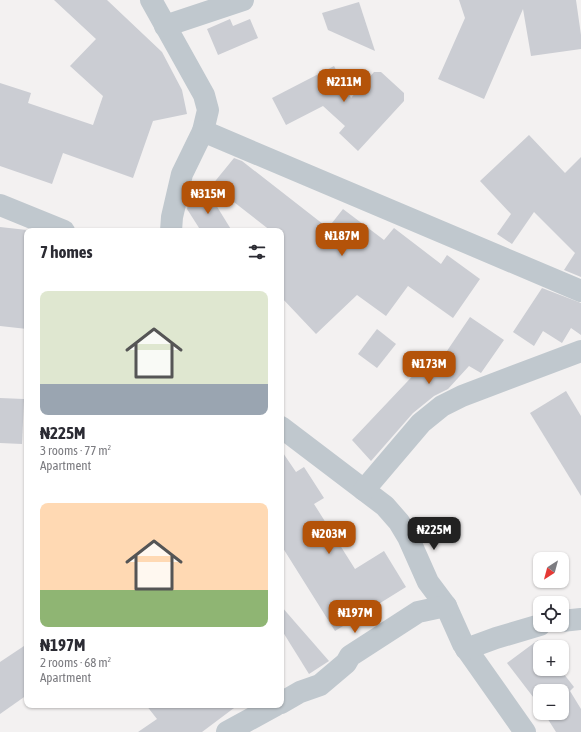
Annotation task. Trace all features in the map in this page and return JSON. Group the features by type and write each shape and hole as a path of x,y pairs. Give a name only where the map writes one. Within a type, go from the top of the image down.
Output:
{"street":[{"path":"151,0 204,95 208,110 204,131 182,174 172,217 171,228"},
{"path":"165,26 243,0"},
{"path":"204,131 581,291"},
{"path":"0,205 57,228"},
{"path":"364,490 421,423 442,406 462,396 581,351"},
{"path":"284,429 385,506 399,522 416,552 428,582 446,606 466,649 525,732"},
{"path":"284,700 300,692 320,685 346,663 350,656 418,612 446,606"},
{"path":"569,620 581,619"},
{"path":"466,649 533,627"},
{"path":"227,732 271,708"}],"building":[{"path":"54,0 107,0 162,52 182,90 187,114 153,121 133,178 63,153 52,184 0,166 0,83 31,93 28,103 93,125 103,96 70,66 96,39"},
{"path":"459,0 576,0 581,35 581,49 531,56 523,9 484,99 438,79 465,18"},
{"path":"359,2 375,51 328,30 322,13"},
{"path":"230,19 233,26 250,19 258,38 218,55 207,29"},
{"path":"334,66 351,98 374,72 381,72 404,93 404,101 358,151 339,133 345,126 323,106 286,125 272,98"},
{"path":"529,135 565,173 581,157 581,277 564,270 575,253 534,212 512,244 497,234 511,214 480,181"},
{"path":"234,158 242,161 328,228 343,209 384,240 394,228 441,264 447,255 480,279 453,318 408,286 386,316 357,295 316,334 284,300 284,228 267,228 212,185"},
{"path":"208,192 230,228 199,228 187,209 188,205"},
{"path":"0,227 24,230 24,329 0,326"},
{"path":"542,288 581,303 581,335 571,328 562,343 543,331 534,346 513,332"},
{"path":"470,317 504,340 481,373 469,366 448,389 434,396 413,413 371,461 352,440 423,365 432,373"},
{"path":"377,329 396,344 377,368 358,354"},
{"path":"566,391 581,416 581,496 530,413"},
{"path":"0,398 24,399 22,444 0,443"},
{"path":"284,454 296,472 304,467 324,498 314,504 355,569 384,551 406,587 335,631 284,550"},
{"path":"284,609 329,661 309,674 284,634"},
{"path":"533,644 533,676 565,676 574,687 570,691 581,709 581,732 556,732 548,720 569,720 569,684 533,684 533,697 507,663"},
{"path":"24,646 24,697 0,714 0,662"},
{"path":"148,708 234,708 202,732 138,732 157,719"}]}
